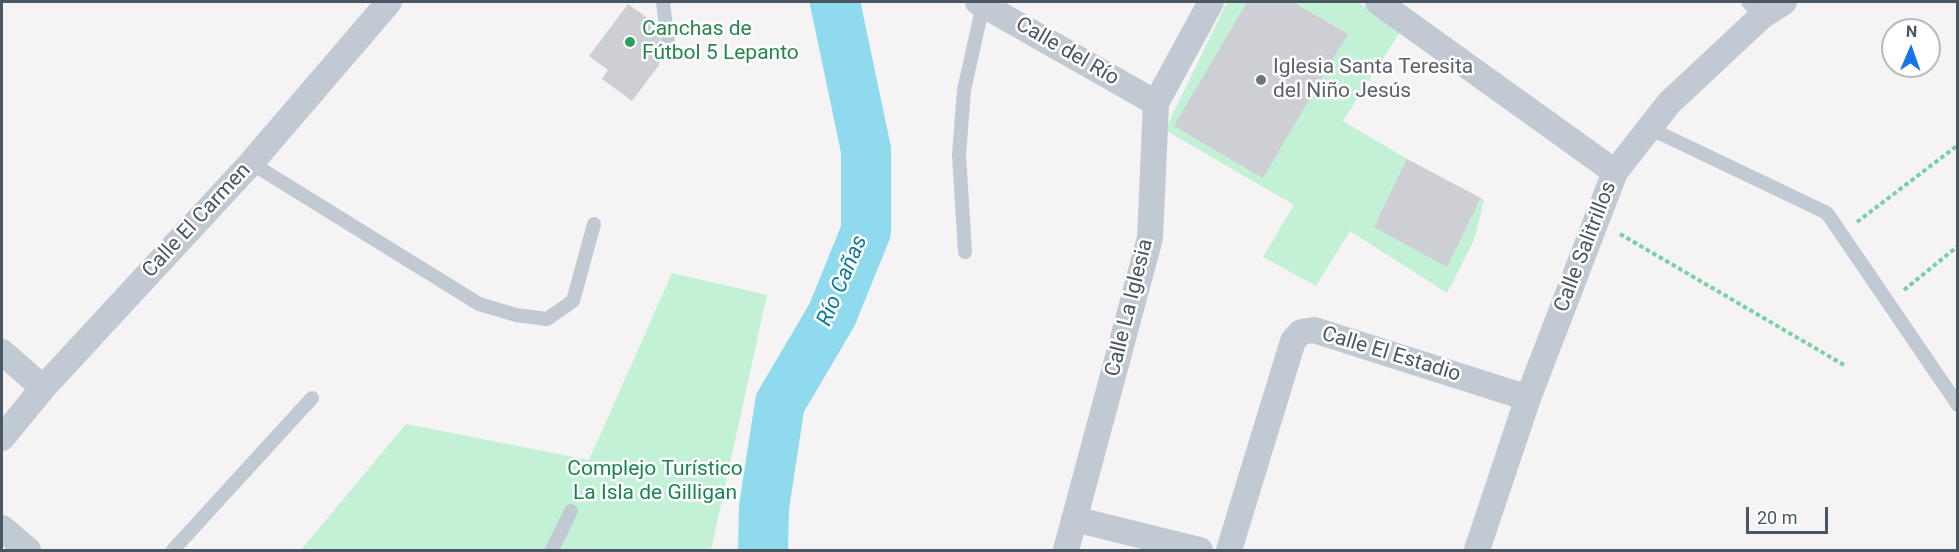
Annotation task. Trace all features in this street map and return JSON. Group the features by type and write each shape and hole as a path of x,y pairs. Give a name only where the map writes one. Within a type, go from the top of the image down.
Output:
{"street":[{"name":"Calle El Carmen","path":"2,438 43,388 251,162 389,2"},
{"name":"Calle La Iglesia","path":"1066,550 1150,238 1156,103 1211,2"},
{"path":"1378,2 1615,172"},
{"name":"Calle Salitrillos","path":"1477,550 1528,398 1615,172 1669,103 1755,9 1784,2"},
{"name":"Calle del Río","path":"980,3 1156,103"},
{"name":"Calle El Estadio","path":"1229,550 1293,341 1301,332 1314,330 1528,398"},
{"path":"2,352 43,388"},
{"path":"1074,519 1200,550"},
{"path":"2,528 28,550"}],"lane":[{"path":"663,2 669,51"},
{"path":"965,252 959,155 964,90 980,3"},
{"path":"1649,128 1827,213 1958,405"},
{"path":"251,162 478,304 516,315 547,319 573,301 594,224"},
{"path":"173,550 312,398"},
{"path":"552,550 571,511"}],"path":[{"path":"1842,233 1958,145"},
{"path":"1596,220 1844,365"},
{"path":"1887,303 1958,246"}],"green space":[{"path":"1227,2 1247,2 1175,126 1263,177 1348,34 1293,2 1358,2 1400,32 1343,121 1407,159 1447,267 1481,198 1484,200 1474,240 1447,293 1350,231 1316,286 1263,257 1294,205 1165,130"},
{"name":"Complejo Turístico La Isla de Gilligan","path":"672,273 767,295 711,550 301,550 406,424 589,460"}],"building":[{"name":"Iglesia Santa Teresita del Niño Jesús","path":"1247,2 1293,2 1348,34 1263,178 1174,126"},
{"name":"Canchas de Fútbol 5 Lepanto","path":"628,4 660,27 659,65 632,101 602,79 608,70 589,56"},
{"path":"1407,159 1481,198 1447,267 1374,227"}],"waterway":[{"name":"Río Cañas","path":"763,550 764,507 780,403 832,315 866,231 866,150 835,2"}],"place":[{"name":"Canchas de Fútbol 5 Lepanto","path":"630,42"},
{"name":"Iglesia Santa Teresita del Niño Jesús","path":"1261,80"}]}
